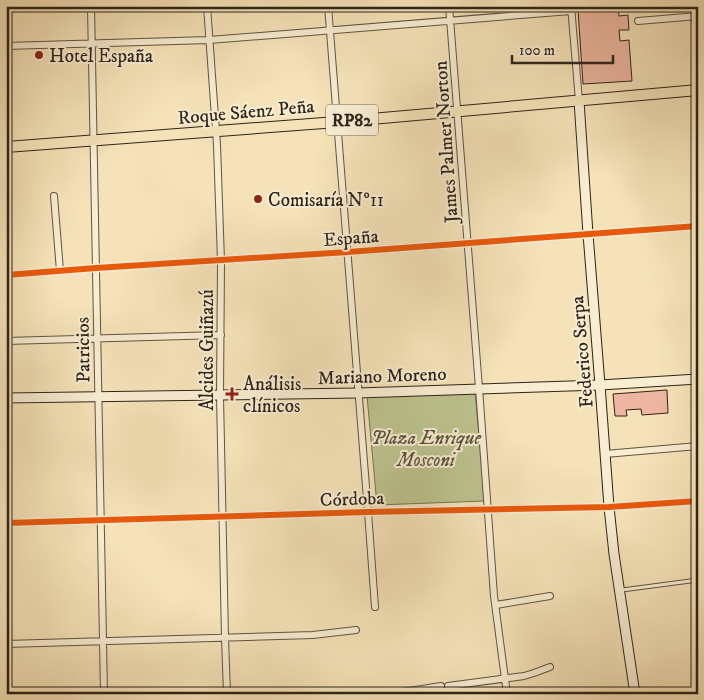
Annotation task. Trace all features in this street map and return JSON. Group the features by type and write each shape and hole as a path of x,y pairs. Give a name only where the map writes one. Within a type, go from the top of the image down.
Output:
{"main road":[{"name":"Roque Sáenz Peña","path":"6,147 337,122 698,90"}],"street":[{"name":"Patricios","path":"91,6 104,694"},
{"name":"Alcides Guiñazú","path":"206,6 216,131 221,261 220,396 227,694"},
{"path":"328,6 374,607"},
{"name":"James Palmer Norton","path":"449,6 496,605 507,694"},
{"path":"694,6 698,48"},
{"path":"6,46 209,40 571,9"},
{"name":"Federico Serpa","path":"571,9 609,507 619,590 635,694"},
{"path":"638,21 696,16"},
{"path":"54,196 60,271"},
{"name":"España","path":"6,275 698,226"},
{"path":"6,342 221,334"},
{"name":"Mariano Moreno","path":"6,398 358,393 600,385 698,379"},
{"path":"605,454 698,446"},
{"name":"Córdoba","path":"6,523 609,507 698,501"},
{"path":"496,605 550,596"},
{"path":"6,644 313,635 356,630"},
{"path":"390,694 506,679 529,675 550,667"}],"lane":[{"path":"619,590 698,580"}],"green space":[{"name":"Plaza Enrique Mosconi","path":"475,392 485,501 377,505 367,396"}],"building":[{"path":"597,6 618,6 619,16 628,15 629,30 619,30 620,41 629,40 632,81 583,84 578,10 597,8"},
{"path":"667,390 668,413 642,415 641,409 626,410 627,416 615,416 613,394"}],"cycle path":[{"path":"6,275 698,226"},
{"path":"6,523 609,507 698,501"}],"place":[{"name":"Hotel España","path":"39,55"},
{"name":"Comisaría Nº11","path":"258,199"},
{"name":"Análisis clínicos","path":"232,394"}]}
